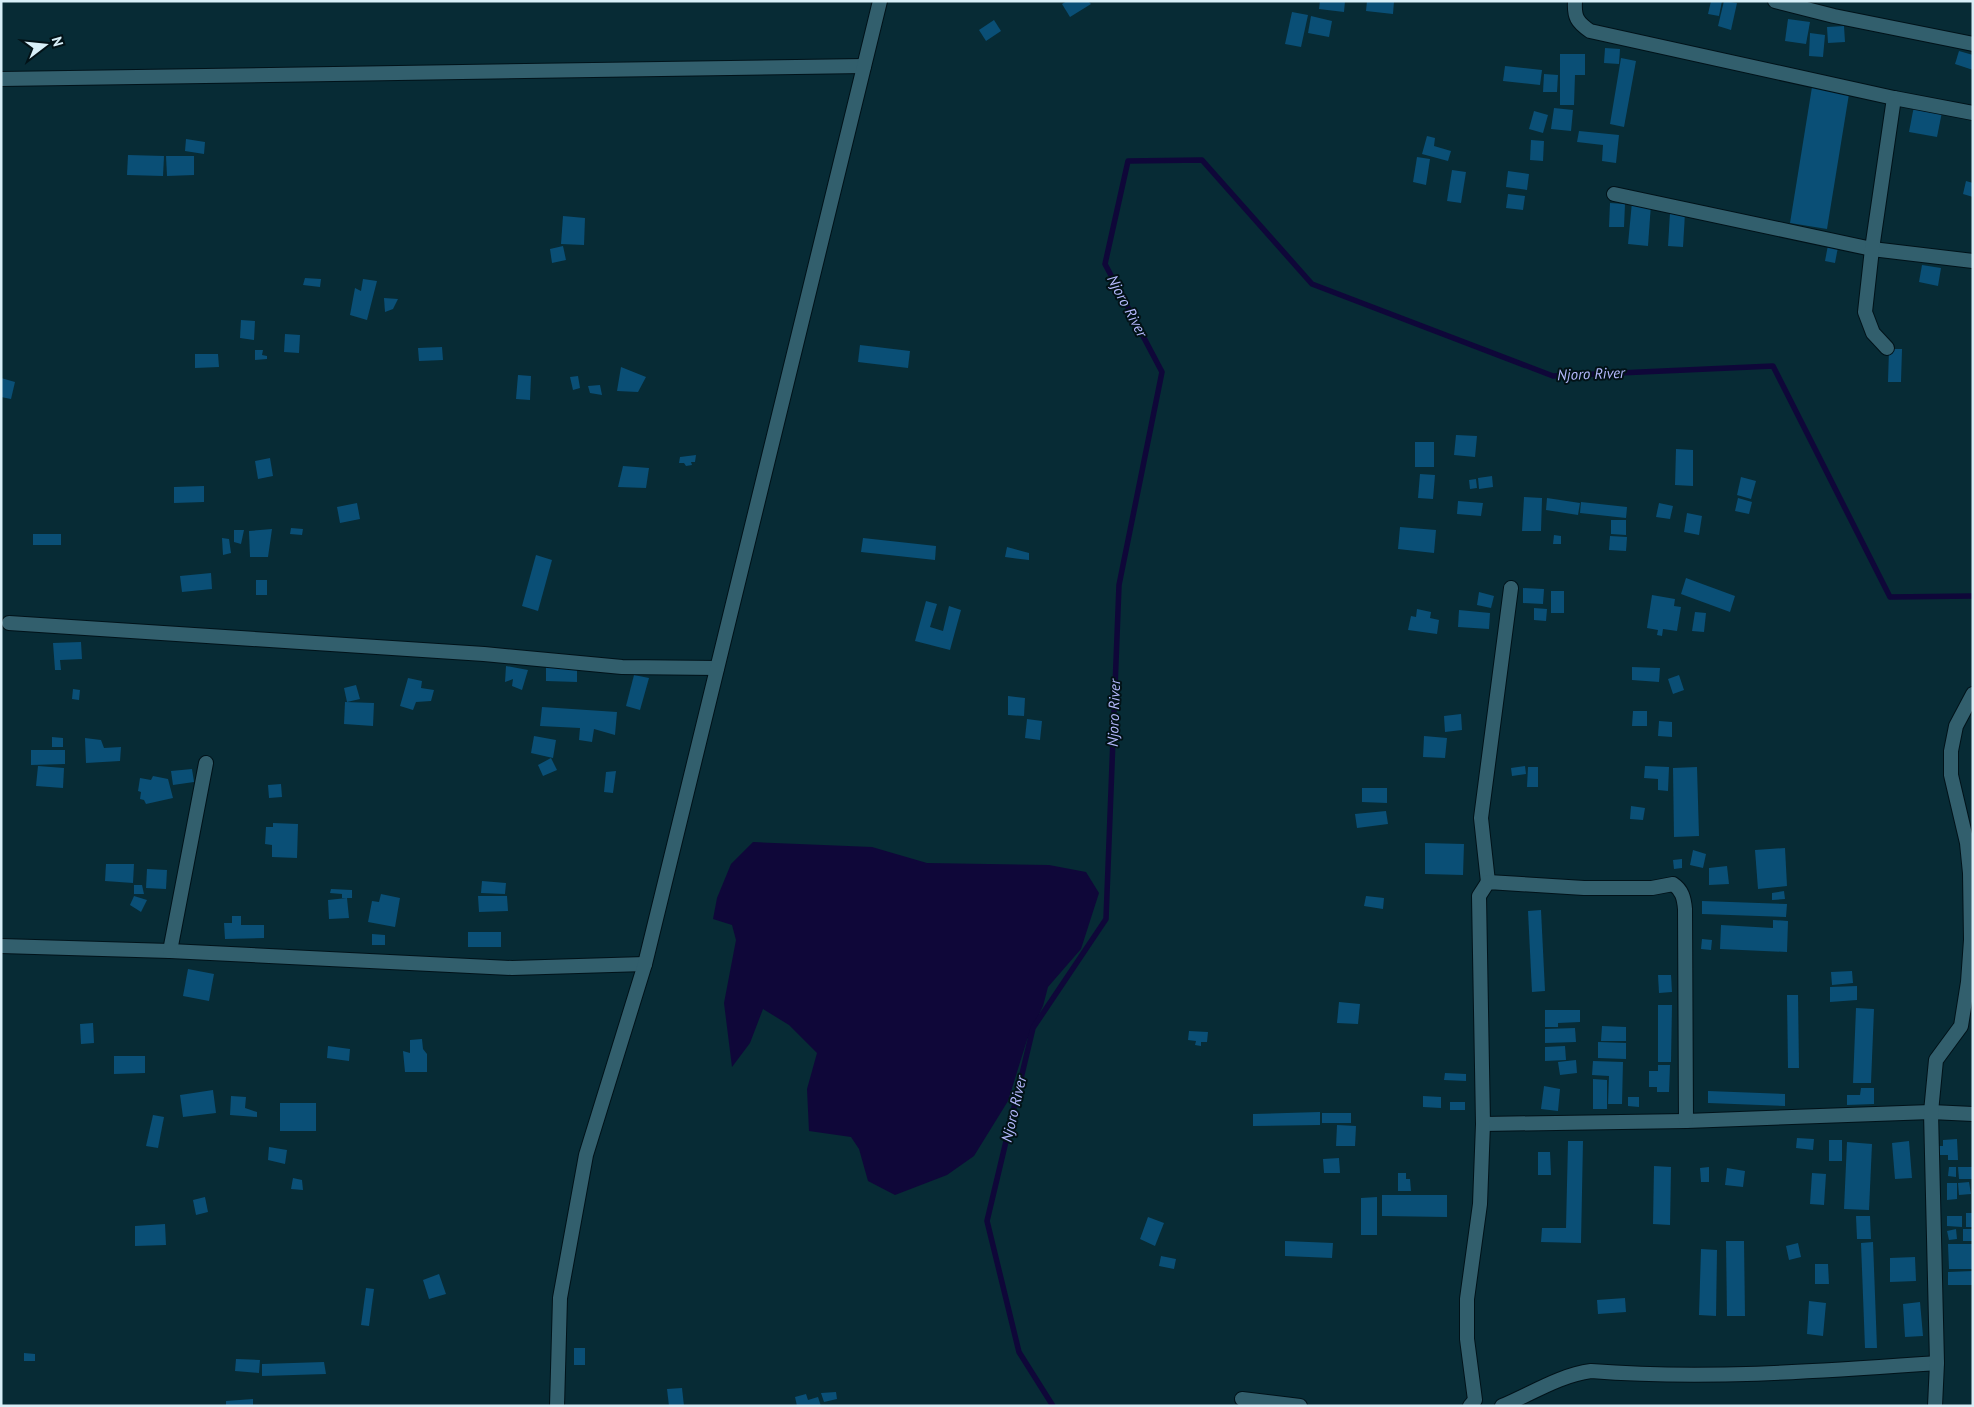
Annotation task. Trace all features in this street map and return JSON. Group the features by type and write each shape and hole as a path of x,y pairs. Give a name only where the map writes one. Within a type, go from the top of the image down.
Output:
{"street":[{"path":"557,1406 560,1298 586,1155 645,964 880,1"},
{"path":"1574,1 1574,15 1580,24 1590,31 1894,98 1973,113"},
{"path":"1774,1 1834,16 1973,44"},
{"path":"1,79 864,66"},
{"path":"1888,348 1873,333 1865,312 1872,249 1894,98"},
{"path":"1614,194 1872,249 1973,261"},
{"path":"1470,1406 1475,1400 1467,1339 1468,1299 1480,1204 1483,1124 1479,896 1488,882 1481,818 1511,588"},
{"path":"8,623 484,654 622,667 718,668"},
{"path":"1935,1406 1937,1363 1931,1112 1936,1060 1962,1026 1968,982 1971,940 1970,873 1967,843 1951,775 1951,751 1956,726 1973,694"},
{"path":"170,951 206,762"},
{"path":"1488,882 1584,888 1652,888 1673,884 1678,888 1684,898 1685,909 1686,1121"},
{"path":"1,946 170,951 512,968 645,964"},
{"path":"1483,1124 1686,1121 1931,1112 1973,1114"},
{"path":"1502,1406 1569,1376 1591,1371 1708,1374 1843,1370 1937,1363"},
{"path":"1242,1399 1300,1406"}],"shaded area":[{"path":"753,842 872,847 927,863 1049,865 1086,872 1099,893 1081,949 1048,987 1043,1006 1027,1040 1008,1101 974,1156 947,1175 895,1195 868,1181 859,1149 851,1137 809,1131 807,1089 817,1053 789,1025 763,1009 750,1043 732,1067 724,1003 736,940 732,925 713,919 717,898 731,864"}],"building":[{"path":"1067,1 1088,1 1091,4 1070,17 1062,4"},
{"path":"1320,1 1345,1 1344,12 1319,9"},
{"path":"1367,1 1394,1 1393,14 1366,11"},
{"path":"1711,1 1722,1 1719,16 1708,14"},
{"path":"1724,1 1737,3 1731,30 1718,26"},
{"path":"1292,12 1308,15 1301,47 1285,44"},
{"path":"1311,16 1332,21 1329,37 1308,33"},
{"path":"1788,19 1810,22 1806,44 1785,41"},
{"path":"994,20 1001,31 986,41 979,30"},
{"path":"1844,26 1845,42 1828,43 1827,27"},
{"path":"1810,33 1825,35 1823,57 1809,56"},
{"path":"1605,48 1620,49 1619,64 1604,63"},
{"path":"1959,51 1973,55 1973,70 1955,64"},
{"path":"1560,54 1585,54 1585,75 1575,75 1574,105 1560,105"},
{"path":"1621,58 1636,61 1624,127 1610,124"},
{"path":"1505,66 1542,70 1540,85 1503,81"},
{"path":"1544,74 1558,75 1557,92 1543,92"},
{"path":"1812,87 1849,94 1827,229 1790,223"},
{"path":"1914,106 1942,112 1937,137 1909,132"},
{"path":"1554,108 1573,110 1571,131 1551,129"},
{"path":"1534,111 1548,115 1543,133 1529,129"},
{"path":"1579,131 1619,135 1616,163 1602,161 1603,145 1577,142"},
{"path":"1427,136 1435,138 1434,146 1451,151 1448,161 1422,154"},
{"path":"186,139 205,142 204,154 185,151"},
{"path":"1531,140 1544,141 1543,161 1530,160"},
{"path":"128,155 164,156 163,176 127,175"},
{"path":"166,156 194,156 194,175 167,176"},
{"path":"1417,157 1430,159 1426,185 1413,182"},
{"path":"1452,170 1466,172 1461,203 1447,201"},
{"path":"1508,171 1529,174 1527,190 1506,187"},
{"path":"1966,181 1973,183 1973,197 1963,194"},
{"path":"1508,194 1525,196 1523,210 1506,208"},
{"path":"1632,202 1651,204 1648,246 1628,244"},
{"path":"1610,203 1625,204 1624,227 1609,227"},
{"path":"1670,213 1685,213 1683,247 1668,246"},
{"path":"563,216 585,218 584,245 561,244"},
{"path":"1829,240 1839,242 1835,263 1825,261"},
{"path":"563,246 566,260 552,263 550,249"},
{"path":"1922,265 1941,268 1938,286 1919,282"},
{"path":"305,278 321,279 320,287 303,285"},
{"path":"363,279 377,281 367,320 350,315 355,288 361,291"},
{"path":"384,298 398,299 393,309 385,312"},
{"path":"241,320 255,321 254,340 240,338"},
{"path":"285,334 300,335 299,353 284,352"},
{"path":"860,345 910,351 908,368 858,362"},
{"path":"442,347 443,360 419,361 418,348"},
{"path":"1889,349 1902,349 1901,382 1888,382"},
{"path":"255,350 263,350 262,355 267,356 267,359 255,360"},
{"path":"195,354 218,354 219,367 195,368"},
{"path":"621,367 646,377 638,392 617,391"},
{"path":"518,375 531,376 530,400 516,399"},
{"path":"578,376 580,388 573,390 570,377"},
{"path":"1,378 15,382 11,399 1,397"},
{"path":"600,385 602,395 590,393 588,386"},
{"path":"1456,435 1477,436 1475,457 1454,455"},
{"path":"1415,442 1434,442 1434,467 1415,467"},
{"path":"1676,449 1693,450 1693,486 1675,485"},
{"path":"696,455 695,462 691,462 692,465 686,466 684,463 679,463 680,457"},
{"path":"270,458 273,476 258,479 255,461"},
{"path":"623,466 649,468 646,488 618,487"},
{"path":"1420,474 1435,475 1433,499 1418,498"},
{"path":"1492,476 1493,487 1479,489 1478,478"},
{"path":"1741,477 1756,481 1751,499 1737,495"},
{"path":"1476,479 1477,488 1470,489 1469,480"},
{"path":"204,486 204,502 174,503 174,487"},
{"path":"1524,497 1542,498 1541,531 1522,531"},
{"path":"1547,498 1580,503 1578,515 1546,510"},
{"path":"1738,498 1752,502 1749,514 1735,511"},
{"path":"1458,501 1483,503 1481,516 1457,514"},
{"path":"1581,502 1627,507 1626,518 1580,513"},
{"path":"357,503 360,519 340,523 337,507"},
{"path":"1659,503 1673,506 1670,519 1656,517"},
{"path":"1687,513 1702,516 1699,535 1684,532"},
{"path":"1611,520 1626,520 1626,535 1611,534"},
{"path":"1400,527 1436,530 1434,553 1398,549"},
{"path":"291,528 303,529 302,535 290,534"},
{"path":"272,529 268,557 250,557 249,531"},
{"path":"234,530 244,530 241,544 234,542"},
{"path":"33,534 61,534 61,545 33,545"},
{"path":"1554,535 1561,536 1561,544 1553,544"},
{"path":"1610,536 1627,537 1626,551 1609,550"},
{"path":"222,538 229,539 231,553 223,555"},
{"path":"863,538 936,546 935,560 861,552"},
{"path":"1007,547 1029,553 1029,560 1005,557"},
{"path":"536,555 552,560 538,611 522,606"},
{"path":"211,573 212,589 182,592 180,576"},
{"path":"1686,578 1735,596 1730,612 1681,594"},
{"path":"256,580 267,580 267,595 256,595"},
{"path":"1523,588 1544,589 1543,604 1523,603"},
{"path":"1551,591 1564,591 1564,613 1551,613"},
{"path":"1479,592 1494,596 1491,608 1477,605"},
{"path":"1652,595 1675,599 1674,606 1681,607 1677,631 1663,629 1662,636 1657,635 1658,630 1647,628"},
{"path":"926,601 937,604 930,627 943,631 949,606 961,610 950,650 915,641"},
{"path":"1534,608 1547,609 1546,621 1534,620"},
{"path":"1417,609 1431,612 1430,618 1439,620 1437,634 1408,630 1411,616 1416,617"},
{"path":"1459,610 1490,613 1489,629 1458,627"},
{"path":"1695,612 1706,613 1704,632 1692,631"},
{"path":"81,642 82,659 60,660 61,670 55,670 53,643"},
{"path":"546,665 577,666 577,682 546,681"},
{"path":"506,666 528,670 522,690 512,686 513,679 505,682"},
{"path":"1632,667 1660,668 1659,682 1632,680"},
{"path":"634,675 649,678 640,710 626,706"},
{"path":"1679,675 1684,690 1673,694 1668,679"},
{"path":"408,678 422,681 421,688 434,690 431,701 416,702 413,710 400,706"},
{"path":"356,685 360,699 347,702 344,688"},
{"path":"73,689 80,690 79,700 72,699"},
{"path":"1008,696 1025,698 1024,716 1008,715"},
{"path":"345,702 374,703 373,726 344,724"},
{"path":"542,707 617,712 615,735 594,729 592,742 579,740 580,728 540,726"},
{"path":"1633,711 1647,711 1647,726 1632,726"},
{"path":"1461,714 1462,730 1445,732 1444,716"},
{"path":"1027,719 1042,721 1040,740 1025,738"},
{"path":"1659,721 1672,722 1672,737 1658,736"},
{"path":"534,736 556,740 553,758 531,753"},
{"path":"1424,736 1447,738 1445,758 1423,757"},
{"path":"52,737 63,738 63,747 52,747"},
{"path":"85,738 101,740 104,748 121,747 120,761 86,763"},
{"path":"31,750 65,750 65,764 31,765"},
{"path":"551,758 557,770 543,776 538,765"},
{"path":"38,766 64,768 63,788 36,786"},
{"path":"1525,766 1526,774 1512,776 1511,768"},
{"path":"1645,766 1669,767 1668,791 1658,790 1658,779 1644,778"},
{"path":"1528,767 1538,767 1538,787 1527,787"},
{"path":"1697,767 1699,836 1674,837 1673,768"},
{"path":"192,769 194,782 173,785 171,771"},
{"path":"616,771 613,793 604,792 606,772"},
{"path":"153,776 168,779 173,798 146,804 144,800 140,799 141,792 138,791 140,778 151,780"},
{"path":"281,784 282,797 269,798 268,785"},
{"path":"1362,788 1387,788 1387,803 1362,802"},
{"path":"1631,806 1645,808 1643,820 1630,819"},
{"path":"1386,811 1388,824 1357,828 1355,814"},
{"path":"273,823 298,824 297,858 272,857 272,845 265,844 266,827 273,827"},
{"path":"1425,843 1464,844 1463,875 1425,874"},
{"path":"1785,848 1787,886 1758,889 1755,850"},
{"path":"1693,850 1706,854 1703,868 1690,865"},
{"path":"1682,859 1682,868 1674,869 1673,860"},
{"path":"106,864 134,864 133,883 105,881"},
{"path":"1727,866 1729,884 1709,885 1709,868"},
{"path":"147,869 167,870 166,889 146,888"},
{"path":"482,881 506,883 505,894 481,893"},
{"path":"134,885 142,885 144,894 134,894"},
{"path":"331,889 352,890 352,898 342,898 342,894 330,893"},
{"path":"1784,891 1785,899 1772,900 1772,893"},
{"path":"381,894 400,898 395,927 368,922 372,901 379,902"},
{"path":"134,896 147,900 141,912 130,905"},
{"path":"478,896 507,896 508,911 479,912"},
{"path":"1366,896 1384,898 1383,909 1364,906"},
{"path":"347,898 349,918 329,919 328,900"},
{"path":"1702,901 1787,904 1786,917 1702,914"},
{"path":"1541,910 1545,991 1532,992 1528,911"},
{"path":"232,916 241,916 241,925 264,925 264,938 225,939 224,923 232,923"},
{"path":"1773,920 1788,921 1787,952 1720,949 1721,925 1773,928"},
{"path":"468,932 501,932 501,947 468,947"},
{"path":"372,934 385,935 385,945 372,945"},
{"path":"1702,939 1712,940 1711,950 1701,949"},
{"path":"188,969 214,974 209,1001 183,996"},
{"path":"1852,971 1853,983 1832,985 1831,972"},
{"path":"1658,975 1671,975 1672,992 1659,993"},
{"path":"1857,986 1857,1000 1830,1002 1830,987"},
{"path":"1787,995 1798,995 1799,1068 1788,1068"},
{"path":"1339,1002 1360,1004 1358,1024 1337,1023"},
{"path":"1658,1005 1672,1005 1671,1062 1658,1062"},
{"path":"1856,1008 1874,1009 1871,1083 1853,1083"},
{"path":"1545,1010 1580,1010 1580,1022 1558,1023 1558,1027 1545,1027"},
{"path":"93,1023 94,1043 81,1044 80,1024"},
{"path":"1602,1026 1626,1027 1626,1041 1601,1041"},
{"path":"1575,1028 1576,1042 1545,1043 1545,1029"},
{"path":"1189,1031 1208,1032 1207,1042 1201,1042 1201,1046 1195,1045 1196,1041 1188,1040"},
{"path":"422,1039 423,1049 427,1054 427,1072 405,1072 403,1051 410,1053 410,1040"},
{"path":"1598,1042 1626,1043 1626,1059 1598,1058"},
{"path":"328,1046 350,1049 349,1061 327,1058"},
{"path":"1565,1046 1566,1060 1545,1061 1545,1047"},
{"path":"114,1056 145,1056 145,1073 114,1074"},
{"path":"1576,1060 1577,1073 1560,1075 1558,1062"},
{"path":"1593,1061 1623,1062 1622,1104 1608,1104 1609,1076 1592,1075"},
{"path":"1658,1065 1670,1065 1669,1092 1657,1092 1657,1087 1649,1087 1649,1071 1658,1071"},
{"path":"1445,1073 1466,1074 1466,1081 1444,1080"},
{"path":"1593,1079 1607,1080 1607,1109 1593,1109"},
{"path":"1544,1086 1560,1089 1558,1111 1541,1109"},
{"path":"1861,1088 1874,1088 1874,1104 1847,1105 1847,1095 1860,1095"},
{"path":"213,1090 216,1113 183,1117 180,1095"},
{"path":"1708,1091 1785,1094 1785,1106 1708,1103"},
{"path":"231,1096 246,1097 245,1108 257,1112 257,1117 230,1115"},
{"path":"1423,1096 1441,1097 1441,1108 1423,1107"},
{"path":"1628,1097 1639,1097 1639,1107 1628,1106"},
{"path":"1450,1102 1465,1102 1465,1110 1450,1110"},
{"path":"280,1103 316,1103 316,1131 280,1131"},
{"path":"1320,1112 1320,1125 1253,1126 1253,1114"},
{"path":"1322,1113 1351,1113 1351,1123 1322,1123"},
{"path":"153,1115 164,1117 158,1148 146,1146"},
{"path":"1337,1125 1356,1126 1355,1146 1336,1146"},
{"path":"1797,1138 1814,1139 1813,1150 1796,1148"},
{"path":"1957,1139 1958,1160 1948,1160 1948,1155 1939,1155 1939,1146 1943,1146 1943,1140"},
{"path":"1829,1140 1842,1140 1842,1161 1829,1161"},
{"path":"1568,1141 1583,1141 1581,1243 1541,1242 1542,1228 1566,1228"},
{"path":"1909,1141 1912,1178 1895,1179 1892,1143"},
{"path":"1847,1142 1872,1144 1869,1210 1844,1209"},
{"path":"269,1147 287,1150 285,1164 268,1160"},
{"path":"1538,1152 1550,1152 1551,1175 1538,1175"},
{"path":"1339,1158 1340,1173 1324,1173 1323,1159"},
{"path":"1654,1166 1671,1167 1670,1225 1653,1224"},
{"path":"1709,1167 1709,1182 1701,1182 1700,1168"},
{"path":"1949,1167 1956,1167 1956,1177 1948,1176"},
{"path":"1958,1167 1973,1167 1973,1179 1959,1179"},
{"path":"1727,1168 1745,1171 1743,1187 1725,1185"},
{"path":"1398,1173 1406,1173 1406,1179 1410,1179 1411,1191 1398,1191"},
{"path":"1812,1173 1826,1174 1824,1205 1810,1204"},
{"path":"293,1178 302,1180 303,1190 291,1189"},
{"path":"1969,1182 1971,1194 1959,1195 1958,1183"},
{"path":"1947,1183 1957,1183 1957,1199 1947,1200"},
{"path":"1382,1195 1447,1195 1447,1217 1382,1216"},
{"path":"205,1197 208,1212 196,1215 193,1200"},
{"path":"1377,1197 1377,1235 1361,1235 1361,1198"},
{"path":"1966,1213 1973,1213 1973,1227 1966,1227"},
{"path":"1856,1216 1870,1216 1871,1239 1857,1239"},
{"path":"1947,1216 1962,1216 1962,1227 1947,1226"},
{"path":"1148,1217 1164,1223 1155,1246 1140,1239"},
{"path":"165,1224 166,1245 135,1246 135,1226"},
{"path":"1956,1229 1957,1239 1949,1240 1947,1231"},
{"path":"1963,1229 1973,1229 1973,1241 1963,1241"},
{"path":"1285,1241 1333,1243 1332,1258 1285,1256"},
{"path":"1726,1241 1744,1241 1745,1316 1727,1316"},
{"path":"1873,1242 1877,1348 1865,1348 1861,1243"},
{"path":"1798,1243 1801,1257 1789,1260 1786,1246"},
{"path":"1948,1244 1973,1244 1973,1269 1949,1269"},
{"path":"1701,1249 1717,1250 1716,1316 1699,1315"},
{"path":"1161,1256 1176,1259 1174,1269 1159,1266"},
{"path":"1915,1257 1916,1281 1890,1282 1890,1258"},
{"path":"1815,1264 1828,1264 1829,1284 1815,1284"},
{"path":"1973,1271 1973,1285 1948,1285 1948,1272"},
{"path":"439,1274 446,1294 429,1299 423,1280"},
{"path":"366,1288 374,1289 369,1326 361,1325"},
{"path":"1625,1298 1626,1312 1598,1314 1597,1300"},
{"path":"1809,1301 1826,1303 1823,1336 1807,1334"},
{"path":"1920,1302 1923,1336 1905,1337 1903,1304"},
{"path":"574,1348 585,1348 585,1365 574,1365"},
{"path":"24,1353 35,1354 35,1361 24,1361"},
{"path":"236,1359 260,1360 259,1373 235,1371"},
{"path":"324,1362 326,1374 262,1376 262,1364"},
{"path":"682,1388 684,1406 669,1406 667,1389"},
{"path":"836,1392 837,1399 824,1402 821,1393"},
{"path":"806,1394 808,1400 818,1397 821,1406 797,1406 795,1397"},
{"path":"253,1399 253,1406 226,1406 226,1401"}],"waterway":[{"name":"Njoro River","path":"1053,1406 1019,1352 987,1221 1033,1028 1106,919 1119,585 1162,372 1105,264 1128,161 1202,160 1312,284 1553,376 1773,366 1890,597 1973,596"}]}
